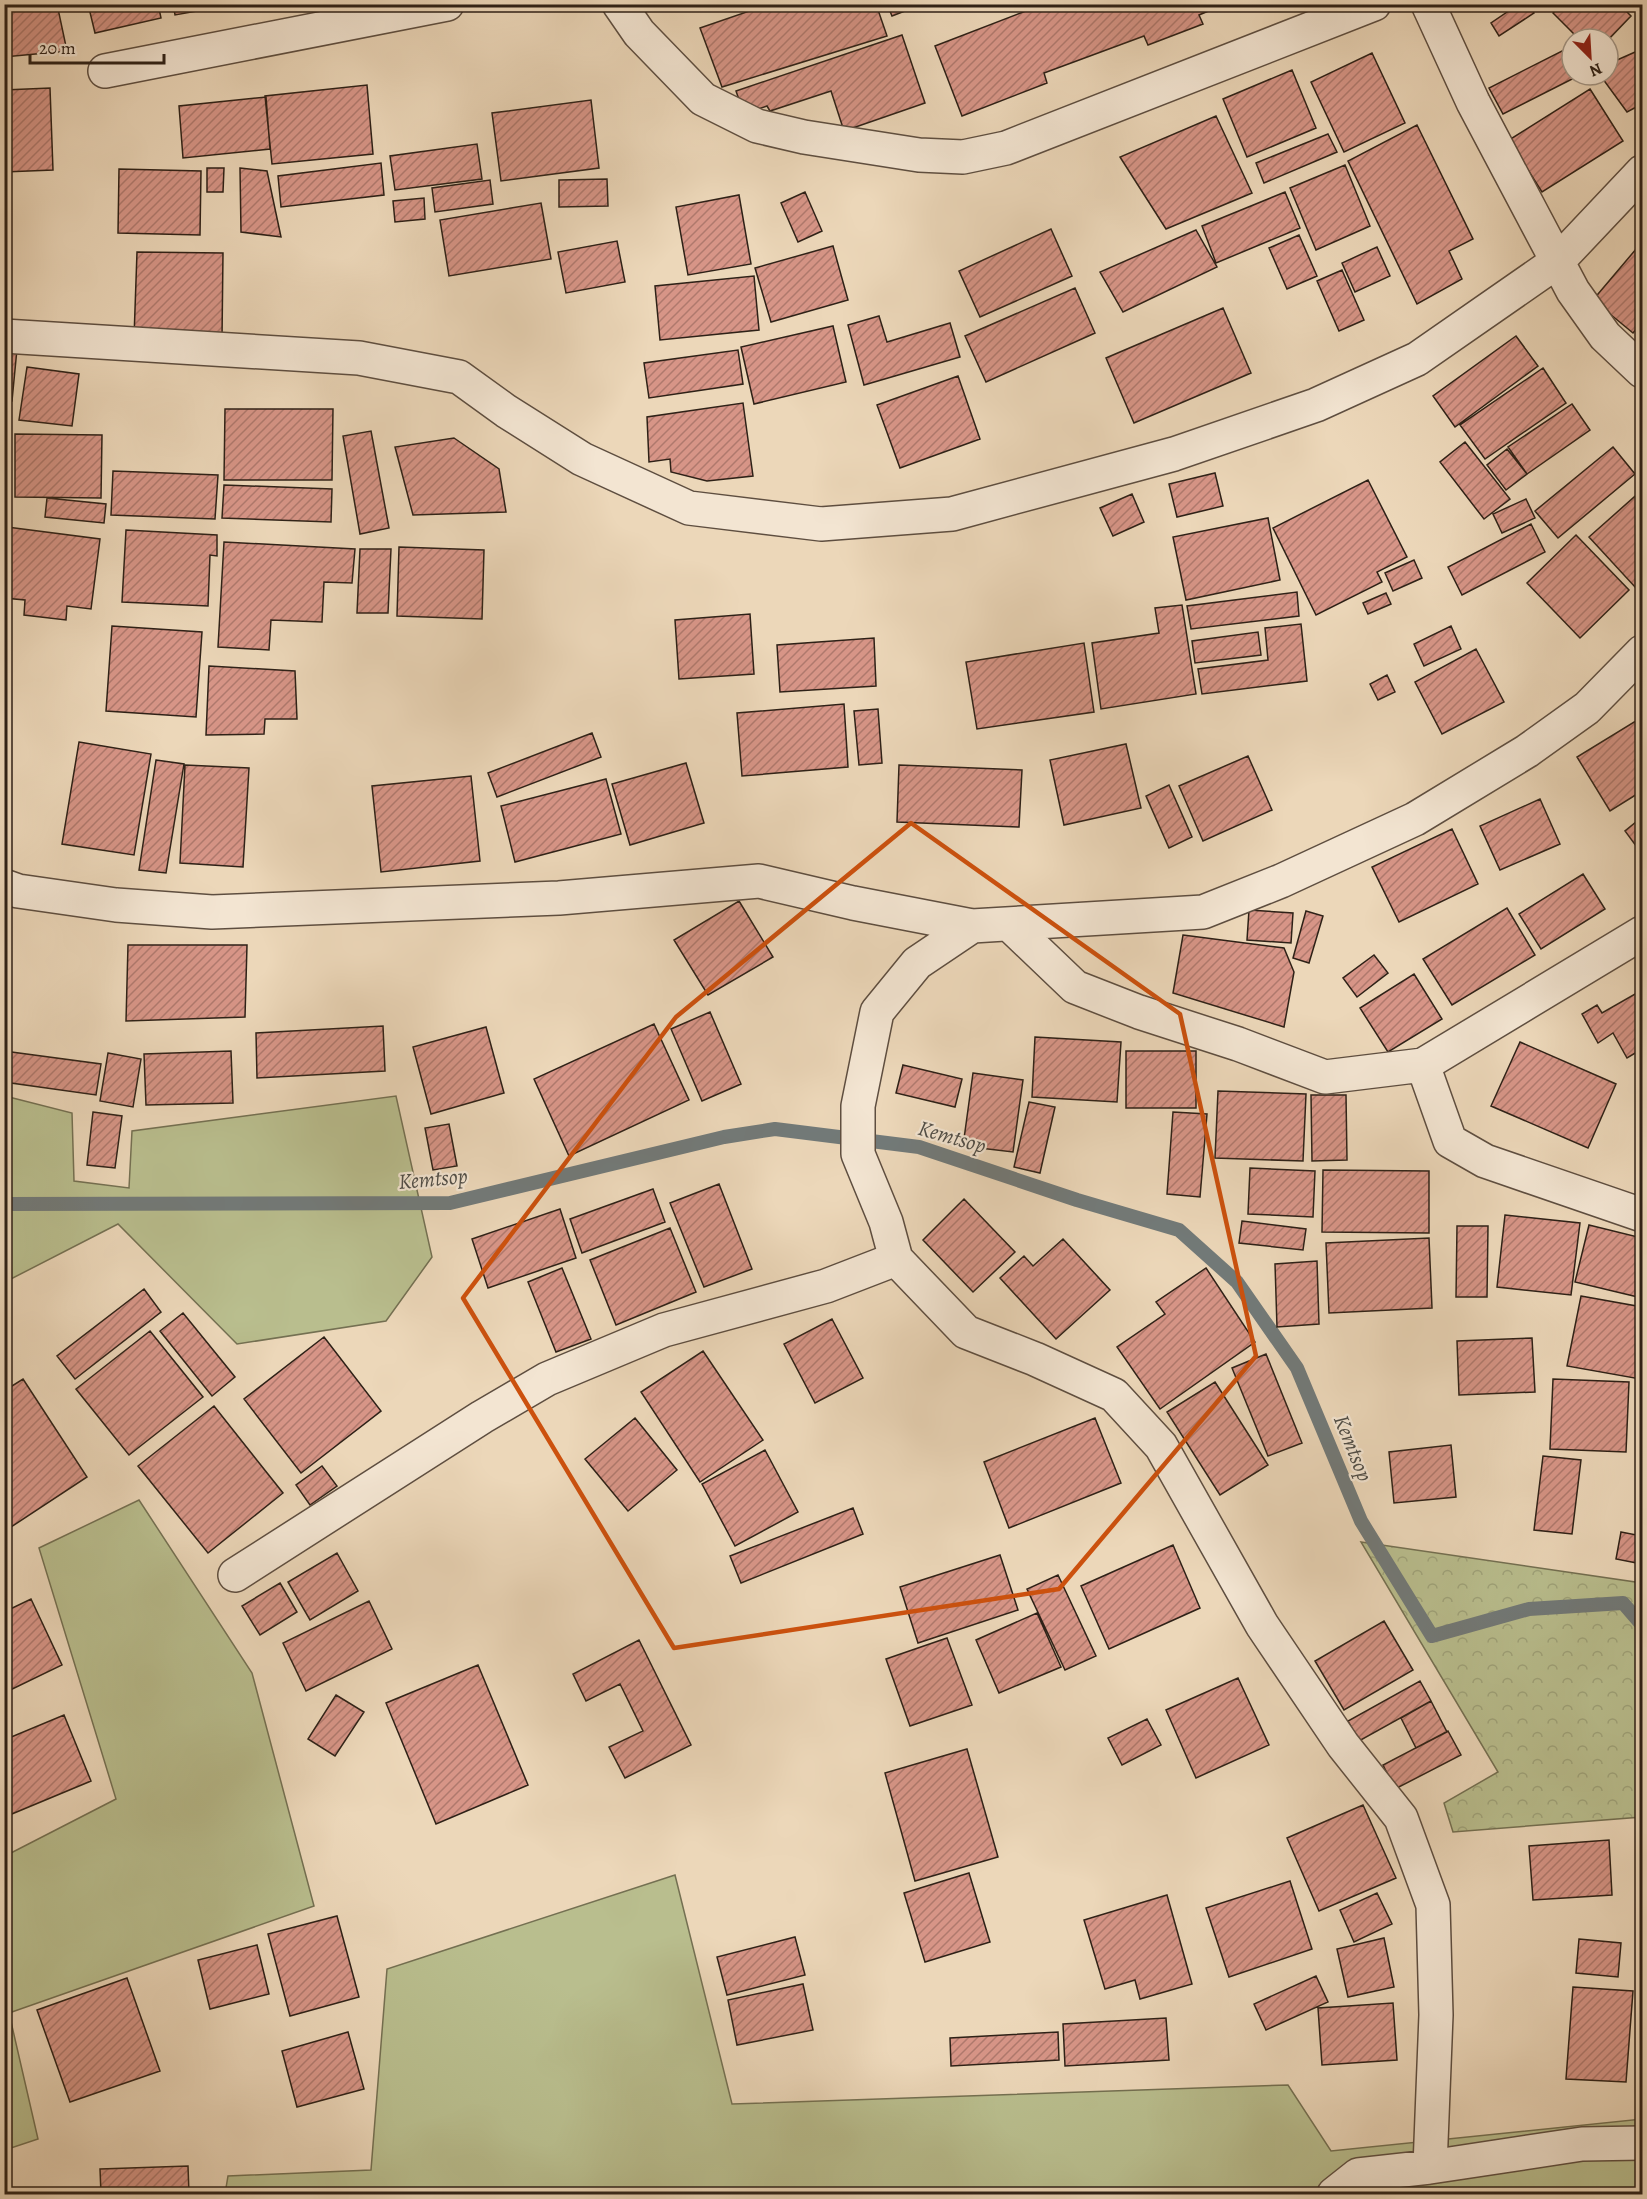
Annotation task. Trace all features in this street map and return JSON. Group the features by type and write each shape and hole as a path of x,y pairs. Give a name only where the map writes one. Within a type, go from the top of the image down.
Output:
{"street":[{"path":"105,71 447,4"},
{"path":"619,4 639,33 703,99 757,126 804,137 896,152 963,157 1005,148 1374,4"},
{"path":"1428,4 1473,102 1573,291 1605,336 1642,371"},
{"path":"4,336 359,358 459,377 506,411 582,459 689,508 821,524 952,514 1174,454 1305,409 1417,358 1558,261 1642,172"},
{"path":"4,886 18,891 116,905 213,912 559,898 759,880 853,903 972,926 1203,912 1281,881 1414,819 1527,751 1587,708 1642,652"},
{"path":"1009,924 1075,987 1139,1012 1238,1044 1325,1077 1423,1065 1642,933"},
{"path":"972,926 917,963 877,1011 858,1106 858,1154 886,1222 896,1258 966,1332 1035,1359 1114,1395 1161,1446 1262,1625 1343,1745 1401,1818 1433,1905 1436,2014 1430,2167"},
{"path":"1423,1065 1450,1141 1485,1161 1642,1215"},
{"path":"235,1575 482,1417 547,1379 664,1330 826,1286 896,1258"},
{"path":"1334,2194 1358,2175 1430,2167 1582,2144 1642,2143"}],"highlighted area":[{"path":"911,823 1180,1014 1256,1356 1059,1589 674,1648 463,1298 676,1017"}],"green space":[{"path":"5,1096 72,1113 74,1181 129,1188 132,1131 396,1096 432,1257 386,1321 237,1344 118,1224 5,1282"},
{"path":"139,1500 252,1673 314,1906 9,2013 38,2139 5,2150 5,1856 116,1799 39,1548"},
{"path":"1361,1542 1642,1583 1642,1817 1453,1832 1444,1803 1498,1772"},
{"path":"675,1875 732,2104 1288,2085 1331,2151 1642,2119 1642,2194 225,2194 228,2176 371,2170 387,1969"}],"building":[{"path":"14,4 57,4 67,51 4,57 4,7"},
{"path":"88,4 158,4 161,18 95,33"},
{"path":"173,4 219,4 220,7 175,15"},
{"path":"770,4 876,4 887,36 722,87 700,28"},
{"path":"887,4 923,4 892,16"},
{"path":"1044,4 1217,4 1218,7 1199,15 1203,24 1148,45 1144,36 1044,73 1047,83 962,116 935,46"},
{"path":"1519,4 1529,4 1534,13 1499,36 1491,23"},
{"path":"1561,4 1619,4 1631,16 1620,27 1567,27 1553,13"},
{"path":"902,35 925,103 844,131 831,91 770,111 767,106 744,114 736,91"},
{"path":"1642,49 1642,104 1627,112 1609,87 1620,87 1620,59"},
{"path":"1560,52 1560,85 1503,114 1489,88"},
{"path":"1372,53 1405,123 1344,152 1311,82"},
{"path":"1292,70 1316,128 1247,157 1223,99"},
{"path":"367,85 373,154 272,164 265,96"},
{"path":"50,88 53,170 4,172 4,90"},
{"path":"1590,89 1623,141 1542,192 1509,140"},
{"path":"266,97 270,149 183,158 179,106"},
{"path":"591,100 599,168 501,181 492,113"},
{"path":"1216,116 1252,193 1166,229 1120,157"},
{"path":"1417,125 1473,239 1449,251 1462,279 1417,304 1348,161"},
{"path":"1328,134 1337,152 1264,183 1256,163"},
{"path":"477,144 482,179 395,190 390,156"},
{"path":"381,163 384,195 281,207 278,176"},
{"path":"1345,165 1370,226 1316,250 1290,188"},
{"path":"207,168 224,168 223,192 207,192"},
{"path":"240,168 267,171 281,237 241,232"},
{"path":"119,169 201,171 200,235 118,233"},
{"path":"607,179 608,206 559,207 559,180"},
{"path":"490,180 493,204 435,212 432,188"},
{"path":"805,192 822,231 798,242 781,203"},
{"path":"1285,192 1300,228 1216,263 1202,226"},
{"path":"739,195 751,264 688,275 676,207"},
{"path":"424,198 425,219 395,222 393,201"},
{"path":"541,203 551,259 449,276 440,220"},
{"path":"1051,229 1072,276 980,317 959,271"},
{"path":"1196,230 1217,267 1123,312 1100,272"},
{"path":"1299,235 1317,276 1287,289 1269,248"},
{"path":"617,241 625,282 566,293 558,252"},
{"path":"1642,242 1642,322 1633,333 1593,300"},
{"path":"833,246 848,300 771,322 755,268"},
{"path":"1377,247 1390,276 1355,292 1342,263"},
{"path":"137,252 223,253 222,339 134,338"},
{"path":"1342,270 1364,320 1339,331 1317,281"},
{"path":"754,276 759,330 660,340 655,286"},
{"path":"1075,288 1095,333 986,382 965,336"},
{"path":"1223,308 1251,373 1134,423 1106,358"},
{"path":"879,316 887,342 950,323 960,357 864,385 848,325"},
{"path":"833,326 846,382 754,404 741,347"},
{"path":"1516,336 1538,366 1455,427 1433,396"},
{"path":"4,348 17,349 12,401 4,400"},
{"path":"738,350 743,384 649,398 644,363"},
{"path":"27,367 79,374 72,426 19,420"},
{"path":"1543,368 1566,403 1485,459 1460,425"},
{"path":"958,376 980,439 900,468 877,405"},
{"path":"743,403 753,476 707,481 671,472 670,459 649,462 647,417"},
{"path":"1572,404 1590,430 1527,474 1508,447"},
{"path":"225,409 333,409 332,480 224,480"},
{"path":"371,431 389,528 360,534 343,436"},
{"path":"15,434 102,435 101,498 15,497"},
{"path":"454,438 499,469 506,512 413,515 395,447"},
{"path":"1465,442 1510,499 1484,519 1440,462"},
{"path":"1613,447 1635,474 1558,538 1535,511"},
{"path":"1507,449 1527,474 1506,490 1487,465"},
{"path":"113,471 218,475 215,519 111,515"},
{"path":"1215,473 1223,506 1177,517 1169,484"},
{"path":"1368,480 1407,557 1377,572 1382,582 1316,615 1273,528"},
{"path":"224,485 332,489 331,522 222,518"},
{"path":"1642,490 1642,580 1635,587 1589,537"},
{"path":"1132,494 1144,522 1113,536 1100,508"},
{"path":"47,498 106,504 104,523 45,517"},
{"path":"1526,499 1535,518 1502,533 1493,514"},
{"path":"1268,518 1280,580 1186,600 1173,537"},
{"path":"1531,524 1545,552 1462,595 1448,567"},
{"path":"7,527 100,539 91,609 67,606 66,620 24,615 25,600 4,598 4,547"},
{"path":"126,530 217,535 217,556 210,555 208,606 122,602"},
{"path":"1576,535 1629,590 1580,638 1527,583"},
{"path":"224,542 355,549 352,583 324,582 322,622 271,620 269,650 218,647"},
{"path":"399,547 484,550 482,619 397,616"},
{"path":"360,549 391,549 388,613 357,613"},
{"path":"1414,560 1422,578 1393,591 1385,573"},
{"path":"1297,592 1299,616 1191,629 1187,606"},
{"path":"1386,593 1391,604 1368,614 1363,603"},
{"path":"1182,605 1196,694 1101,709 1092,643 1159,633 1155,608"},
{"path":"750,614 754,674 679,679 675,620"},
{"path":"1301,624 1307,681 1202,694 1198,669 1268,660 1265,628"},
{"path":"112,626 202,632 196,717 106,711"},
{"path":"1451,626 1461,649 1424,666 1414,644"},
{"path":"1258,632 1261,655 1195,663 1192,641"},
{"path":"874,638 876,686 780,692 777,645"},
{"path":"1084,643 1094,712 977,729 966,662"},
{"path":"1476,649 1504,702 1442,734 1415,682"},
{"path":"209,666 295,671 297,719 265,719 264,734 206,735"},
{"path":"1387,675 1395,692 1378,700 1370,684"},
{"path":"844,704 848,767 742,776 737,713"},
{"path":"878,709 882,763 859,765 854,711"},
{"path":"1639,719 1642,724 1642,791 1610,811 1577,757"},
{"path":"592,733 601,757 497,797 488,773"},
{"path":"79,742 151,754 134,855 62,844"},
{"path":"1126,744 1141,808 1064,825 1050,760"},
{"path":"1248,756 1272,810 1203,841 1179,786"},
{"path":"156,760 184,764 166,873 139,870"},
{"path":"686,763 704,823 630,845 612,784"},
{"path":"185,765 249,768 243,867 180,863"},
{"path":"899,765 1022,770 1019,827 897,822"},
{"path":"471,776 480,861 381,872 372,786"},
{"path":"606,779 621,834 515,862 501,806"},
{"path":"1169,785 1192,837 1169,848 1146,796"},
{"path":"1540,799 1560,844 1500,870 1480,826"},
{"path":"1642,817 1642,854 1625,831"},
{"path":"1452,829 1478,884 1399,922 1372,867"},
{"path":"1583,874 1605,909 1541,949 1519,914"},
{"path":"739,901 773,957 708,995 674,940"},
{"path":"1507,908 1535,955 1452,1005 1423,959"},
{"path":"1249,910 1293,913 1291,943 1247,940"},
{"path":"1306,911 1323,916 1309,963 1293,958"},
{"path":"1183,935 1284,948 1294,972 1284,1027 1173,993"},
{"path":"128,945 247,945 245,1017 126,1021"},
{"path":"1374,955 1388,973 1357,997 1343,978"},
{"path":"1414,974 1442,1019 1388,1052 1360,1008"},
{"path":"1642,990 1642,1049 1627,1058 1613,1033 1598,1043 1582,1014 1597,1005 1602,1013"},
{"path":"710,1012 741,1084 702,1101 671,1029"},
{"path":"654,1024 689,1100 569,1156 534,1079"},
{"path":"383,1026 385,1071 257,1078 256,1033"},
{"path":"486,1027 504,1093 431,1114 413,1047"},
{"path":"1035,1037 1121,1042 1117,1102 1032,1097"},
{"path":"1520,1042 1616,1084 1588,1148 1491,1106"},
{"path":"4,1051 101,1064 96,1095 4,1082"},
{"path":"231,1051 233,1103 146,1105 144,1054"},
{"path":"1126,1051 1196,1051 1196,1108 1126,1108"},
{"path":"108,1053 141,1059 133,1107 100,1101"},
{"path":"903,1065 962,1079 955,1107 896,1093"},
{"path":"973,1073 1023,1080 1013,1152 963,1146"},
{"path":"1218,1091 1306,1094 1303,1161 1215,1158"},
{"path":"1311,1095 1346,1095 1347,1160 1312,1161"},
{"path":"1029,1102 1055,1107 1040,1173 1014,1167"},
{"path":"93,1112 122,1116 115,1168 87,1165"},
{"path":"1173,1112 1207,1114 1200,1197 1167,1194"},
{"path":"449,1124 457,1166 433,1170 425,1128"},
{"path":"1250,1168 1315,1171 1313,1217 1248,1214"},
{"path":"1323,1170 1429,1171 1429,1233 1322,1232"},
{"path":"719,1184 752,1269 704,1287 670,1203"},
{"path":"653,1189 665,1222 582,1253 570,1219"},
{"path":"964,1199 1015,1252 973,1292 923,1240"},
{"path":"560,1209 576,1258 488,1288 472,1239"},
{"path":"1505,1215 1580,1223 1571,1295 1497,1287"},
{"path":"1242,1221 1306,1229 1303,1250 1239,1243"},
{"path":"1589,1225 1642,1238 1642,1298 1575,1282"},
{"path":"1457,1226 1488,1226 1487,1297 1456,1297"},
{"path":"670,1228 696,1292 616,1325 590,1260"},
{"path":"1429,1238 1432,1308 1329,1313 1326,1243"},
{"path":"1063,1239 1110,1290 1056,1339 1000,1278 1024,1256 1033,1266"},
{"path":"1317,1261 1319,1324 1277,1327 1275,1264"},
{"path":"562,1268 591,1339 556,1352 528,1282"},
{"path":"1206,1268 1255,1342 1160,1409 1117,1347 1165,1314 1156,1302"},
{"path":"144,1289 161,1312 75,1379 57,1356"},
{"path":"1581,1296 1642,1307 1640,1379 1567,1366"},
{"path":"183,1313 235,1377 212,1396 160,1331"},
{"path":"832,1319 863,1378 815,1403 784,1344"},
{"path":"150,1331 203,1397 129,1455 76,1389"},
{"path":"324,1337 381,1411 301,1473 244,1399"},
{"path":"1532,1338 1535,1392 1459,1395 1457,1341"},
{"path":"703,1351 763,1440 700,1482 641,1392"},
{"path":"1266,1354 1302,1443 1268,1456 1232,1368"},
{"path":"23,1379 87,1477 8,1529 4,1523 4,1391"},
{"path":"1553,1379 1629,1382 1626,1452 1550,1449"},
{"path":"1215,1382 1268,1465 1220,1495 1167,1412"},
{"path":"214,1406 283,1493 208,1553 138,1466"},
{"path":"635,1418 677,1470 628,1511 585,1459"},
{"path":"1095,1418 1121,1483 1009,1528 984,1462"},
{"path":"1451,1445 1456,1497 1394,1503 1389,1452"},
{"path":"765,1450 798,1512 735,1546 702,1484"},
{"path":"1543,1456 1581,1460 1572,1534 1534,1530"},
{"path":"322,1466 337,1486 310,1505 296,1485"},
{"path":"853,1508 863,1534 741,1583 730,1556"},
{"path":"1621,1532 1642,1536 1642,1564 1616,1559"},
{"path":"1173,1545 1200,1608 1109,1649 1081,1586"},
{"path":"337,1553 358,1591 310,1620 288,1582"},
{"path":"1000,1555 1018,1610 918,1643 900,1587"},
{"path":"1058,1575 1096,1656 1065,1670 1027,1589"},
{"path":"280,1583 297,1612 260,1635 242,1606"},
{"path":"31,1599 62,1665 4,1693 4,1612"},
{"path":"369,1601 392,1649 306,1691 283,1643"},
{"path":"1037,1613 1061,1667 999,1693 976,1640"},
{"path":"1384,1621 1413,1670 1344,1710 1315,1661"},
{"path":"947,1638 972,1705 910,1726 886,1659"},
{"path":"639,1640 691,1745 625,1778 609,1747 643,1731 620,1684 586,1701 573,1674"},
{"path":"478,1665 528,1785 436,1824 386,1703"},
{"path":"1238,1678 1269,1745 1196,1778 1166,1710"},
{"path":"1420,1681 1431,1701 1359,1741 1348,1721"},
{"path":"336,1695 364,1712 335,1756 308,1739"},
{"path":"1431,1701 1447,1732 1416,1748 1401,1718"},
{"path":"64,1715 91,1781 7,1816 4,1812 4,1740"},
{"path":"1147,1719 1161,1745 1122,1765 1108,1738"},
{"path":"1448,1731 1461,1755 1395,1789 1383,1765"},
{"path":"967,1749 998,1857 915,1881 885,1773"},
{"path":"1363,1805 1396,1878 1319,1911 1287,1838"},
{"path":"1609,1840 1612,1895 1533,1900 1529,1846"},
{"path":"969,1873 990,1942 925,1962 904,1893"},
{"path":"1290,1881 1312,1949 1229,1977 1206,1908"},
{"path":"1377,1893 1392,1924 1354,1942 1340,1910"},
{"path":"1167,1895 1192,1984 1140,1999 1135,1980 1105,1989 1084,1920"},
{"path":"337,1916 359,1997 290,2016 268,1934"},
{"path":"795,1937 805,1975 727,1995 717,1957"},
{"path":"1384,1938 1394,1987 1348,1997 1337,1949"},
{"path":"1579,1939 1621,1943 1618,1977 1576,1973"},
{"path":"257,1945 269,1994 210,2009 198,1960"},
{"path":"1316,1976 1328,2002 1266,2030 1254,2004"},
{"path":"127,1978 160,2071 70,2102 37,2010"},
{"path":"803,1984 813,2030 737,2045 728,2000"},
{"path":"1573,1987 1633,1991 1626,2082 1566,2079"},
{"path":"1393,2003 1397,2060 1322,2065 1318,2008"},
{"path":"1166,2018 1169,2060 1065,2066 1063,2024"},
{"path":"348,2032 364,2089 297,2107 282,2051"},
{"path":"1058,2032 1059,2060 951,2066 950,2038"},
{"path":"188,2166 189,2194 101,2194 100,2169"},
{"path":"63,2190 64,2194 4,2194 4,2193"}],"waterway":[{"name":"Kemtsop","path":"4,1204 450,1203 724,1137 775,1129 919,1147 1077,1200 1179,1230 1237,1282 1297,1368 1361,1521 1432,1636 1529,1609 1623,1603 1642,1625"}]}
